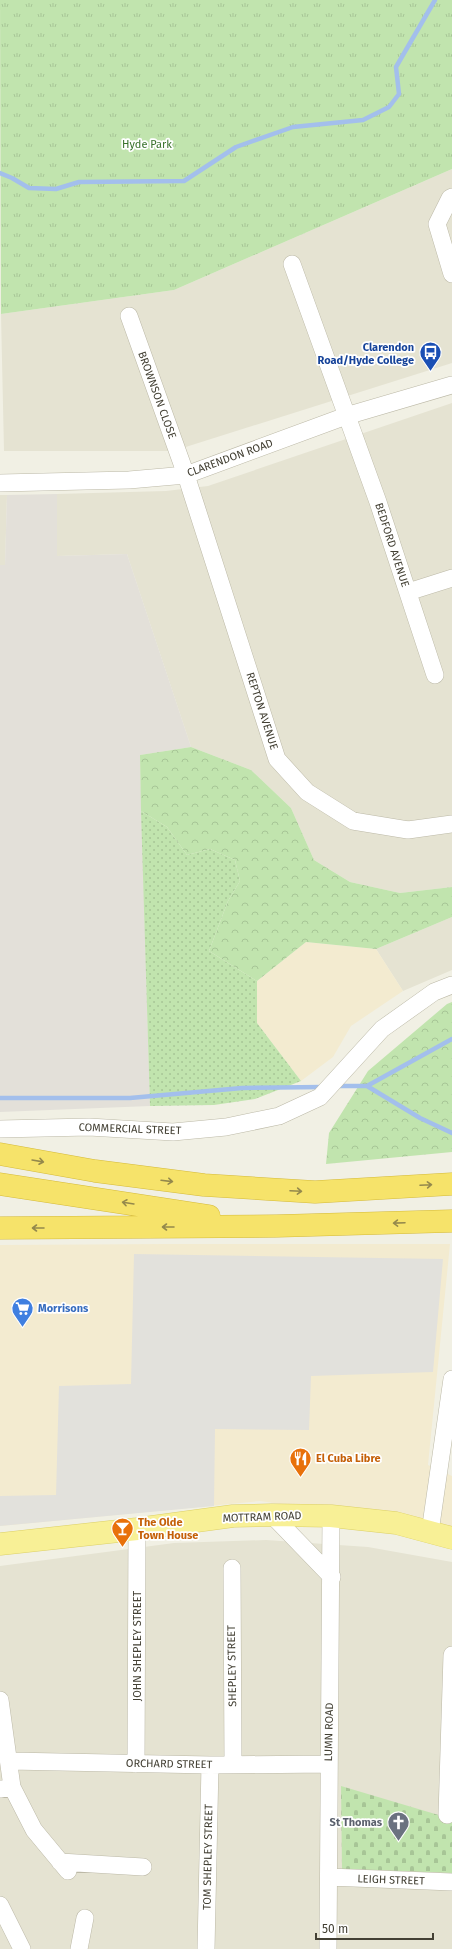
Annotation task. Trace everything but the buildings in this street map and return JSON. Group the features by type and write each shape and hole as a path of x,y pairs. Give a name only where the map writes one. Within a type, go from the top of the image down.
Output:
{"highway":[{"path":"0,1154 95,1171 204,1186 315,1192 452,1184"},
{"path":"0,1184 277,1226"},
{"path":"0,1228 277,1226 452,1221"}],"main road":[{"name":"MOTTRAM ROAD","path":"0,1544 137,1529 233,1516 272,1515 332,1516 396,1523 452,1538"}],"street":[{"path":"452,197 450,198 437,224 452,274"},
{"name":"BEDFORD AVENUE","path":"292,264 378,502 435,675"},
{"name":"BROWNSON CLOSE","path":"129,316 186,475"},
{"name":"CLARENDON ROAD","path":"0,483 129,480 186,475 346,416 452,385"},
{"name":"REPTON AVENUE","path":"186,475 277,759 307,792 353,821 408,830 452,824"},
{"path":"408,592 452,578"},
{"name":"COMMERCIAL STREET","path":"0,1129 90,1127 173,1132 226,1127 279,1116 320,1097 382,1029 434,992 452,985"},
{"path":"430,1532 450,1407 452,1379"},
{"path":"272,1515 332,1577"},
{"name":"LUMN ROAD","path":"328,1949 332,1516"},
{"name":"JOHN SHEPLEY STREET","path":"136,1764 137,1529"},
{"name":"SHEPLEY STREET","path":"232,1568 233,1764"},
{"path":"447,1814 452,1655"},
{"path":"0,1700 10,1761 6,1788 34,1830 64,1867 143,1867"},
{"name":"ORCHARD STREET","path":"10,1761 210,1765 329,1764"},
{"name":"TOM SHEPLEY STREET","path":"206,1949 210,1765"},
{"name":"LEIGH STREET","path":"329,1877 452,1882"},
{"path":"0,1905 22,1949"},
{"path":"79,1949 85,1918"}],"shaded area":[{"path":"452,169 452,363 173,451 4,451 1,314 174,290"},
{"path":"452,403 452,887 400,893 350,882 314,860 291,808 251,770 191,747 127,554 57,556 57,494 166,491 208,486"},
{"path":"57,494 57,556 127,554 191,747 140,755 150,1106 0,1112 0,565 5,565 7,495"},
{"path":"0,495 7,495 5,565 0,565"},
{"path":"452,917 452,970 403,991 376,949"},
{"path":"306,942 376,949 403,991 351,1026 333,1057 301,1081 257,1023 257,981"},
{"path":"450,1244 428,1465 452,1476 452,1535 398,1521 260,1501 0,1526 0,1245"},
{"path":"134,1254 443,1259 433,1372 311,1376 309,1430 215,1429 214,1506 0,1526 0,1496 56,1495 59,1386 131,1384"},
{"path":"266,1540 368,1547 452,1562 452,1949 0,1949 0,1566 174,1543"}],"green space":[{"name":"Hyde Park","path":"0,0 452,0 452,169 174,290 1,314"},
{"path":"191,747 251,770 291,808 314,860 350,882 400,893 452,887 452,917 376,949 306,942 257,981 209,951 228,901 240,881 235,860 210,849 187,855 167,827 141,811 140,755"},
{"path":"141,811 167,827 187,855 210,849 235,860 240,881 228,901 209,951 257,981 257,1023 301,1081 255,1099 214,1105 150,1106"},
{"path":"452,1002 452,1152 326,1164 329,1133 368,1071 447,1004"},
{"path":"341,1786 452,1819 452,1873 342,1869"}],"waterway":[{"path":"0,173 29,188 56,189 79,182 184,181 236,147 293,127 363,120 389,107 399,94 396,67 435,0"},
{"path":"336,1086 367,1086 452,1039"},
{"path":"367,1086 420,1118 452,1133"},
{"path":"0,1098 130,1098 242,1088 324,1087"}],"place":[{"name":"Clarendon Road/Hyde College","path":"430,372"},
{"name":"Morrisons","path":"23,1328"},
{"name":"El Cuba Libre","path":"301,1478"},
{"name":"The Olde Town House","path":"122,1548"},
{"name":"St Thomas","path":"398,1842"}]}
